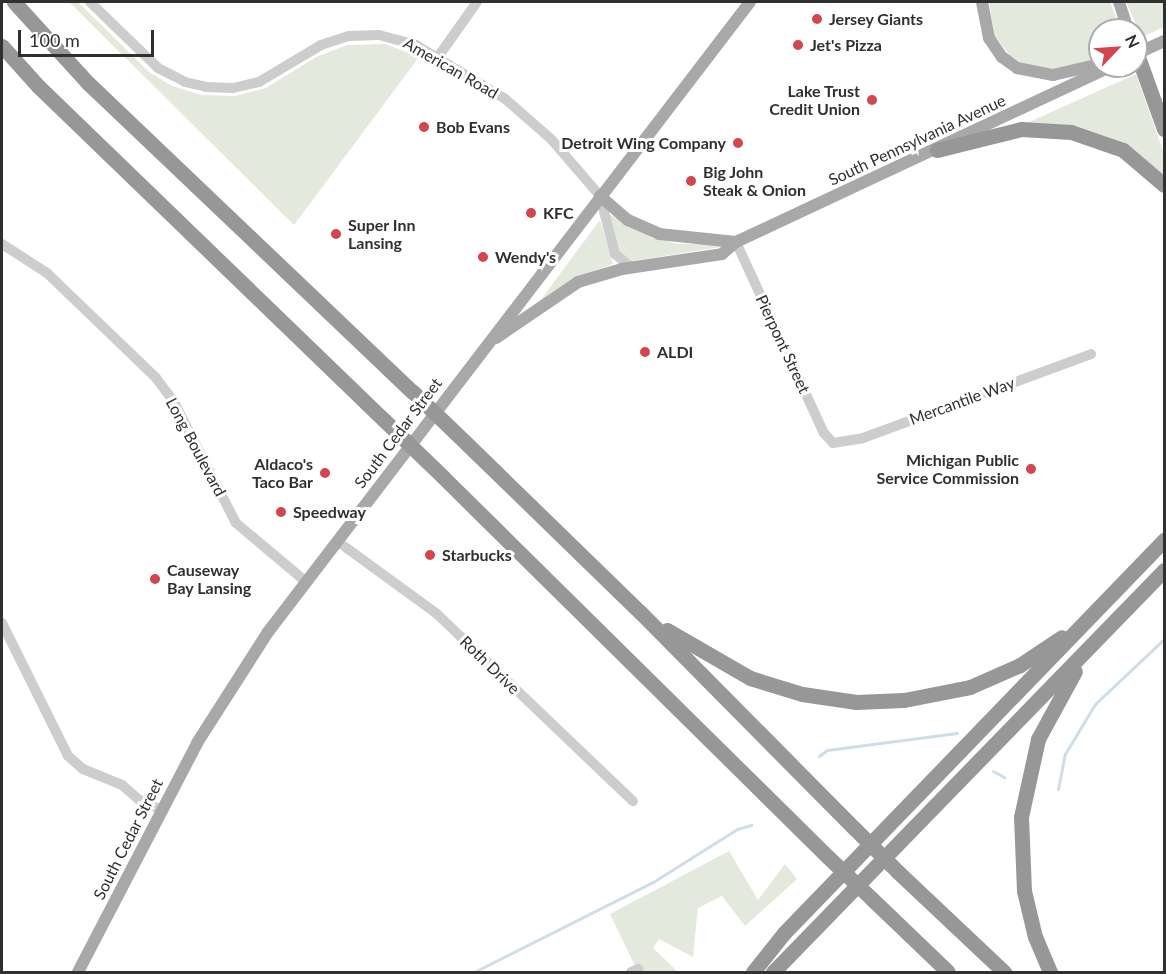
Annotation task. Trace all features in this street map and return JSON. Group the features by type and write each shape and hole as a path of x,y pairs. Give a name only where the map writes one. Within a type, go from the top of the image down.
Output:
{"highway":[{"path":"14,2 88,82 641,613 898,872 1004,972"},
{"path":"2,46 38,86 384,420 948,972"},
{"path":"1145,78 1164,129"},
{"path":"937,150 1021,129 1071,132 1123,150 1164,185"},
{"path":"753,972 784,933 1164,540"},
{"path":"773,972 1164,570"},
{"path":"641,613 708,657 750,678 820,697 883,702 970,687 1020,665 1059,639 1121,585"},
{"path":"1050,972 1035,937 1024,891 1020,846 1025,789 1036,746 1054,705 1078,668 1123,613"},
{"path":"897,924 932,972"}],"main road":[{"name":"South Cedar Street","path":"78,972 161,810 229,690 306,580 750,2"},
{"path":"982,2 989,38 1002,57 1017,68 1053,75 1088,67"},
{"path":"1119,2 1124,18"},
{"path":"1148,48 1164,41"},
{"name":"South Pennsylvania Avenue","path":"485,346 571,286 632,268 711,257 736,242 1088,78"},
{"path":"600,196 628,220 659,234 736,242"}],"street":[{"name":"American Road","path":"90,2 153,64 199,86 233,88 260,82 321,45 348,36 391,36 438,57 486,86 533,123 600,196"},
{"path":"438,57 477,2"},
{"path":"600,196 615,254 632,268"},
{"name":"Pierpont Street","path":"736,242 824,433 833,443"},
{"name":"Long Boulevard","path":"2,244 48,273 156,378 174,402 236,523 306,580"},
{"name":"Mercantile Way","path":"833,443 863,438 1090,354"},
{"name":"Roth Drive","path":"337,541 437,614 633,801"},
{"path":"2,623 68,756 83,770 122,785 139,800 161,810"}],"shaded area":[{"path":"69,2 78,2 149,72 172,86 202,95 235,96 266,88 316,57 347,45 385,44 419,57 294,225"},
{"path":"989,2 1110,2 1116,18 1088,18 1088,61 1057,70 1026,65 1010,56 995,36"},
{"path":"1126,2 1164,2 1164,27 1148,34 1148,18 1133,18"},
{"path":"1127,78 1137,78 1164,154 1164,177 1156,169 1027,123"},
{"path":"609,214 652,238 679,244 718,243 721,247 632,261 619,253"},
{"path":"600,220 613,264 572,279 540,301"},
{"path":"729,851 758,900 785,864 797,879 745,926 722,896 698,908 693,957 659,939 653,948 678,972 638,972 610,914"}],"waterway":[{"path":"1058,789 1065,754 1095,704 1164,639"},
{"path":"819,756 827,750 957,733"},
{"path":"993,771 1004,777"},
{"path":"474,972 653,882 737,829 751,825"}],"place":[{"name":"Jersey Giants","path":"817,19"},
{"name":"Jet's Pizza","path":"798,45"},
{"name":"Lake Trust Credit Union","path":"872,100"},
{"name":"Bob Evans","path":"424,127"},
{"name":"Detroit Wing Company","path":"738,143"},
{"name":"Big John Steak & Onion","path":"691,181"},
{"name":"KFC","path":"531,213"},
{"name":"Super Inn Lansing","path":"336,234"},
{"name":"Wendy's","path":"483,257"},
{"name":"ALDI","path":"645,352"},
{"name":"Michigan Public Service Commission","path":"1031,469"},
{"name":"Aldaco's Taco Bar","path":"325,473"},
{"name":"Speedway","path":"281,512"},
{"name":"Starbucks","path":"430,555"},
{"name":"Causeway Bay Lansing","path":"155,579"}]}
